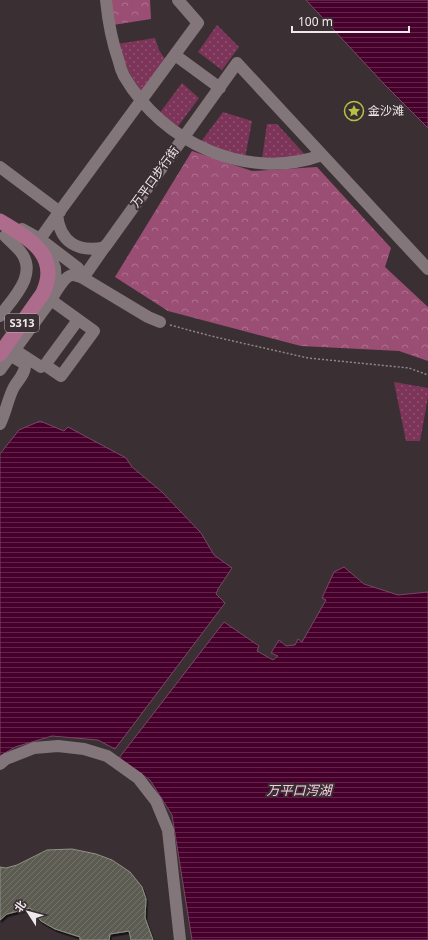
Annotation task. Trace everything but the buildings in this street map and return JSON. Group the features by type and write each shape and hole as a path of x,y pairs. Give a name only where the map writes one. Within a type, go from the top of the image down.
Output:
{"main road":[{"name":"S313","path":"0,336 38,282 37,265 30,253 1,228"},
{"path":"1,228 27,238 41,252 45,258 47,267 47,296"},
{"name":"S313","path":"8,354 47,296"}],"street":[{"path":"106,0 113,45 123,75 141,101 161,121 184,138 208,151 229,159 249,162 269,164 291,163 309,160 322,155"},
{"path":"40,239 198,23 178,0"},
{"path":"175,55 220,88"},
{"name":"万平口步行街","path":"83,278 237,63 428,269"},
{"path":"0,167 59,213 60,227 64,235 76,246 84,249 94,249 104,247 106,245"},
{"path":"1,228 24,230 40,239 78,268 83,278"},
{"path":"0,316 25,280 28,269 26,261 1,228"},
{"path":"40,239 47,247 55,268 56,284 47,296"},
{"path":"47,296 67,278 71,275 75,275 83,278 148,318 160,322"},
{"path":"45,365 61,376 94,331 47,296"},
{"path":"8,354 21,354 41,368 45,365 78,320"},
{"path":"0,370 8,354"},
{"path":"0,424 13,388 25,370 25,364 8,354"},
{"path":"0,764 6,759 34,748 58,746 84,749 107,756 138,778 156,801 168,830 180,940"}],"path":[{"path":"160,322 211,336 308,358 409,368 428,375"}],"shaded area":[{"path":"217,25 239,47 222,70 198,52"},
{"path":"155,38 159,50 165,59 141,92 128,70 117,44"},
{"path":"182,83 199,98 176,129 159,114"},
{"path":"223,112 252,121 245,158 200,143"},
{"path":"267,124 277,124 308,158 262,159"},
{"path":"394,382 428,388 428,397 420,441 406,441"}],"green space":[{"path":"111,0 150,0 151,19 113,25"},
{"path":"192,151 252,171 317,167 391,248 385,267 428,307 428,361 399,351 301,346 168,311 115,277"}],"water":[{"path":"306,0 428,0 428,128 385,85"},
{"path":"40,421 64,431 68,427 126,458 132,467 162,492 201,533 214,555 232,568 216,594 225,603 115,749 98,740 52,736 15,747 0,756 0,454 19,430"},
{"name":"万平口泻湖","path":"344,567 364,584 398,595 428,592 428,940 192,940 172,815 150,780 119,758 224,622 259,646 257,651 273,660 278,656 271,653 279,640 286,646 295,645 298,639 302,642 326,600 322,598 334,572"}],"place":[{"name":"金沙滩","path":"354,111"}]}
